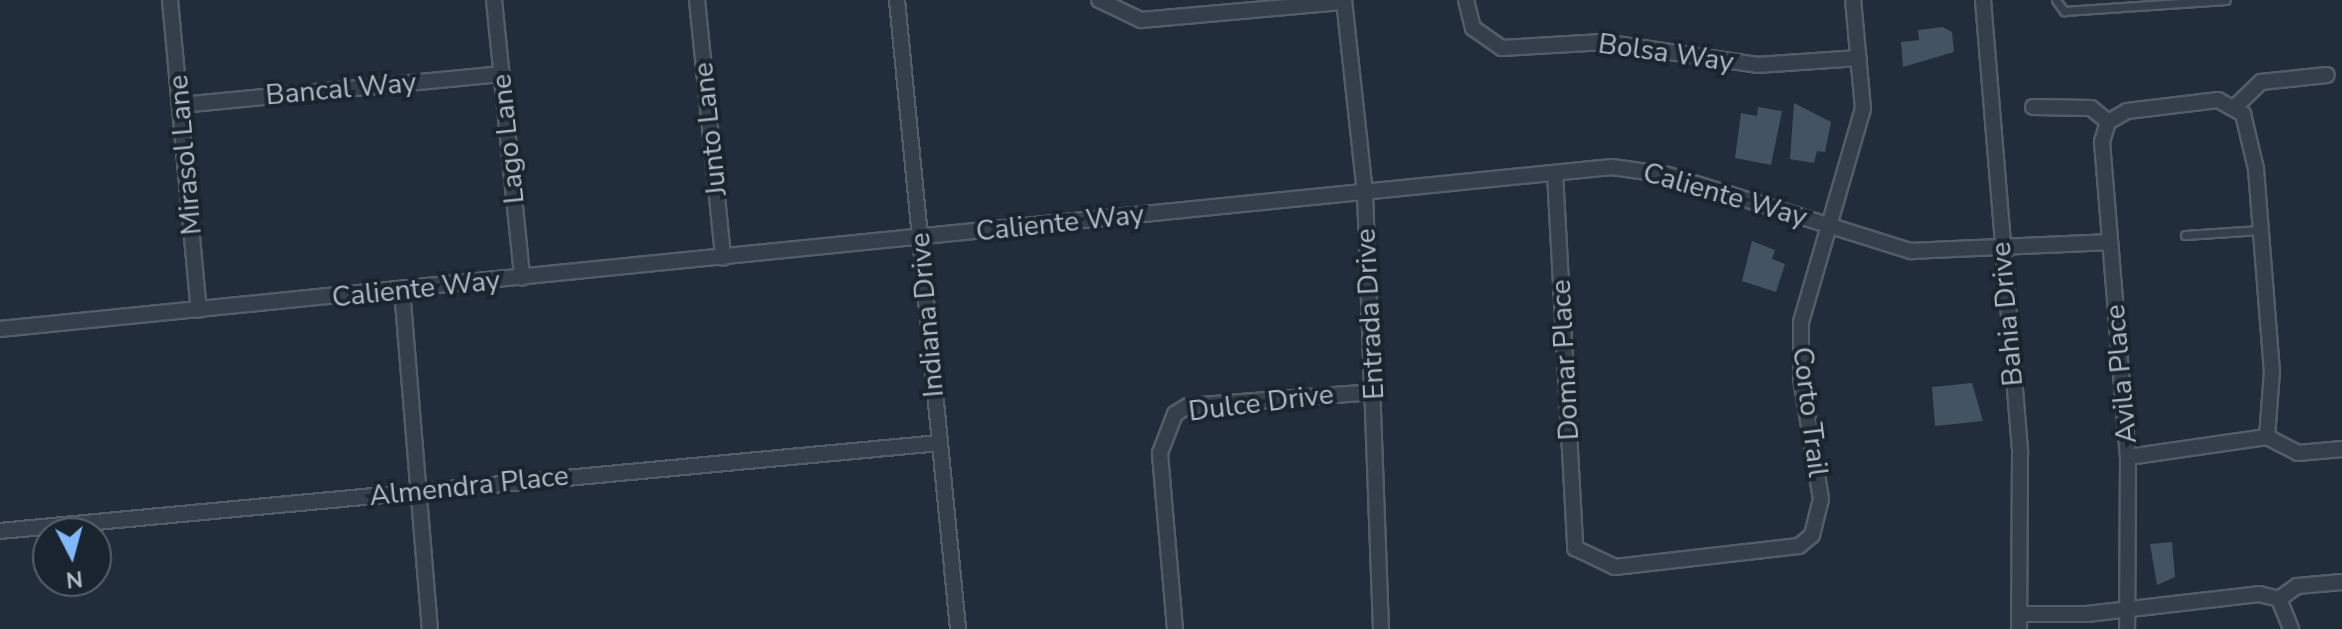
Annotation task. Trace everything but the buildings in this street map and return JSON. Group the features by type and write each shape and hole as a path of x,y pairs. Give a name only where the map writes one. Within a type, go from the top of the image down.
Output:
{"street":[{"name":"Mirasol Lane","path":"170,0 199,310"},
{"name":"Lago Lane","path":"494,0 522,278"},
{"name":"Junto Lane","path":"697,0 723,258"},
{"name":"Indiana Drive","path":"897,0 958,629"},
{"path":"1099,0 1141,20 1344,1"},
{"name":"Bolsa Way","path":"1466,0 1478,34 1502,48 1602,42 1723,63 1859,58"},
{"name":"Corto Trail","path":"1806,542 1821,499 1801,378 1801,322 1861,131 1859,58 1853,0"},
{"name":"Bahia Drive","path":"1983,0 2001,251 2020,453 2019,621"},
{"name":"Entrada Drive","path":"1344,1 1365,193 1381,629"},
{"name":"Bancal Way","path":"180,105 502,74"},
{"path":"2236,106 2261,82 2327,75"},
{"path":"2033,107 2091,108 2108,122 2127,111 2218,100 2236,106 2248,124 2260,230 2272,371 2267,437"},
{"name":"Avila Place","path":"2108,122 2102,142 2128,457 2127,629"},
{"name":"Caliente Way","path":"0,329 1555,173 1653,172 1911,251 2001,251 2110,242"},
{"name":"Domar Place","path":"1555,173 1575,548 1615,567 1806,542"},
{"path":"402,290 430,629"},
{"name":"Dulce Drive","path":"1175,629 1160,453 1175,414 1188,406 1374,392"},
{"path":"2128,457 2267,437 2298,453 2342,449"},
{"name":"Almendra Place","path":"0,531 939,443"},
{"path":"2019,621 2259,594 2279,599 2297,586 2342,582"},
{"path":"2279,599 2291,629"}],"lane":[{"path":"2056,0 2064,11 2226,0"},
{"path":"2185,235 2260,230"}]}
